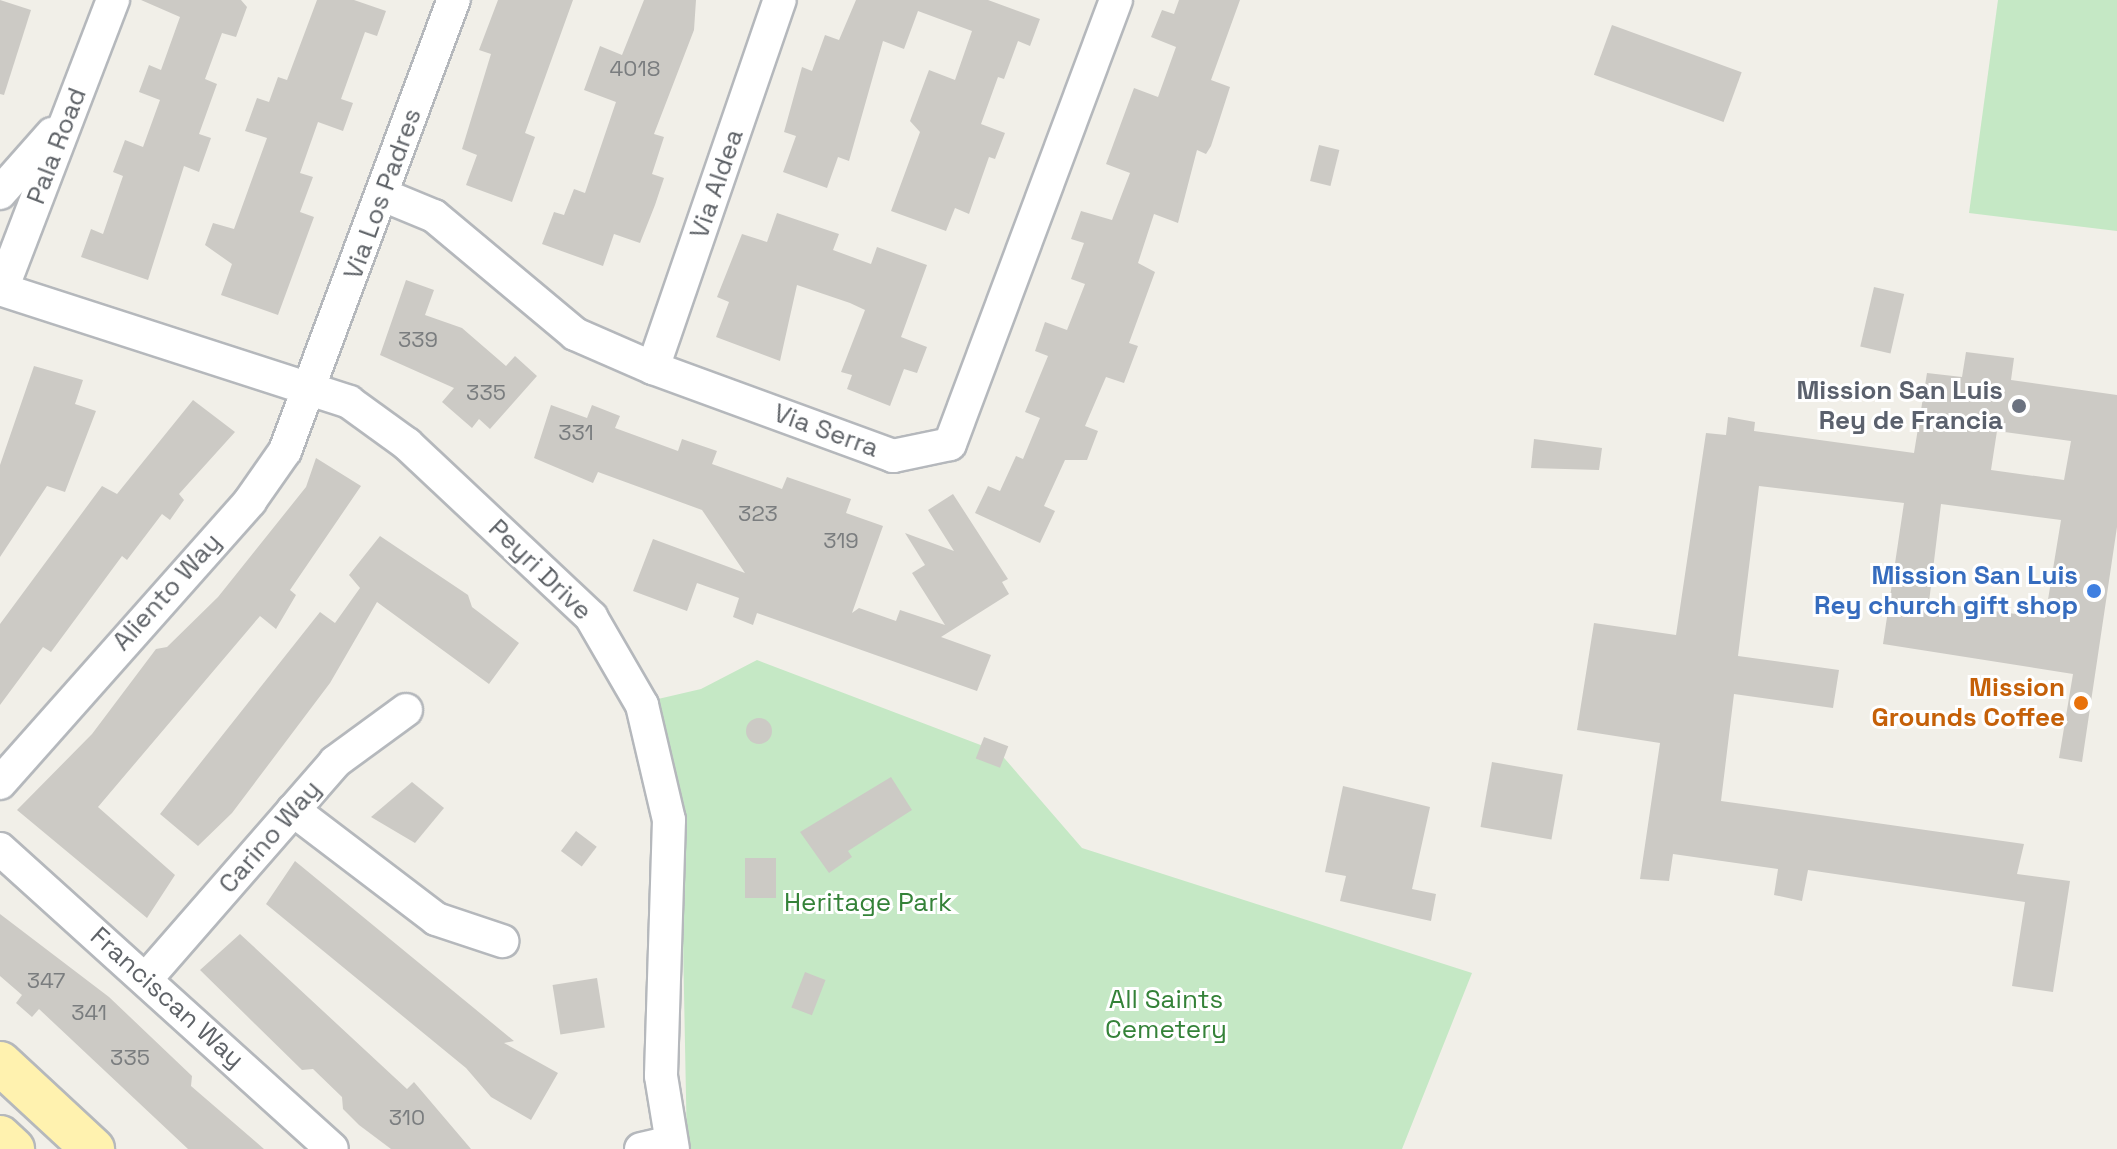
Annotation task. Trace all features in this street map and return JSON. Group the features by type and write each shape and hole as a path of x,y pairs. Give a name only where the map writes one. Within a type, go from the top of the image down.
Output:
{"main road":[{"path":"0,1063 93,1149"},
{"path":"0,1137 13,1149"}],"street":[{"name":"Pala Road","path":"1,289 113,0"},
{"name":"Via Los Padres","path":"313,387 454,0"},
{"name":"Via Aldea","path":"653,368 780,0"},
{"name":"Via Serra","path":"383,195 434,216 575,334 653,368 893,456 950,444 1116,0"},
{"path":"0,193 71,109"},
{"name":"Peyri Drive","path":"1,289 313,387 349,402 407,444 591,617 642,705 669,820 661,1147"},
{"name":"Aliento Way","path":"0,783 250,501 285,451 313,387"},
{"name":"Carino Way","path":"146,979 335,762 406,710"},
{"path":"293,810 436,919 502,941"},
{"name":"Franciscan Way","path":"0,849 332,1149"}],"green space":[{"path":"1998,0 2117,0 2117,231 1969,213"},
{"name":"Heritage Park","path":"757,660 999,752 1082,848 1472,973 1402,1149 687,1149 681,835 658,699 701,689"}],"building":[{"path":"0,0 31,10 4,95 0,94"},
{"path":"141,0 241,0 247,7 236,37 222,33 205,79 217,84 199,134 211,138 199,172 184,166 148,280 81,257 91,229 103,234 123,176 113,172 125,140 143,147 160,100 139,92 149,65 161,70 180,17"},
{"path":"317,0 354,0 386,11 377,36 365,32 341,99 353,103 343,131 318,122 300,173 313,177 300,212 314,217 278,315 221,295 232,264 205,245 213,223 234,229 267,138 245,131 257,98 269,102 278,77 287,80"},
{"path":"498,0 573,0 525,133 535,137 512,202 466,185 477,155 462,149 491,54 479,50"},
{"path":"644,0 696,0 694,30 654,134 664,137 652,174 664,178 655,205 640,243 614,234 603,266 542,244 554,212 564,215 574,189 585,193 616,102 584,90 600,46 622,55"},
{"path":"856,0 988,0 1040,19 1030,46 1018,41 1004,79 998,77 981,124 1005,133 995,159 989,157 969,214 955,208 946,231 891,211 920,132 910,121 929,70 955,80 972,31 918,11 904,49 883,41 849,161 838,157 827,188 783,172 796,136 784,132 802,67 812,71 825,35 839,40"},
{"path":"1179,0 1240,0 1211,80 1230,87 1211,146 1206,154 1197,150 1178,223 1154,214 1138,263 1155,272 1129,343 1138,346 1124,383 1106,377 1085,426 1098,431 1087,460 1065,460 1044,506 1055,511 1040,543 975,513 988,486 1000,491 1016,456 1023,459 1040,418 1025,412 1048,356 1035,351 1045,322 1067,330 1085,284 1071,279 1084,243 1071,239 1081,211 1112,220 1130,173 1106,164 1134,88 1158,97 1176,47 1151,37 1162,10 1174,14"},
{"path":"1612,25 1742,72 1724,122 1594,75"},
{"path":"1319,145 1339,150 1330,186 1310,181"},
{"path":"777,213 839,234 833,250 871,264 877,247 927,265 901,337 927,347 917,373 904,369 890,406 847,389 852,375 841,372 865,310 850,303 797,285 780,361 716,337 729,302 717,297 742,234 767,242"},
{"path":"406,280 434,290 425,315 462,328 506,366 515,356 537,376 490,429 479,419 472,428 442,402 454,388 380,355"},
{"path":"1874,287 1904,294 1890,353 1860,346"},
{"path":"1966,352 2014,358 2011,380 2117,395 2117,527 2082,762 2059,758 2073,674 1883,644 1904,503 1759,486 1738,656 1839,670 1833,708 1734,694 1721,801 2024,844 2017,874 2070,881 2053,992 2012,986 2025,902 1808,870 1802,901 1774,895 1778,869 1673,854 1669,881 1640,879 1660,743 1577,730 1594,623 1676,635 1706,433 1726,435 1728,417 1755,422 1754,431 1914,453 1927,373 1962,377","holes":["1997,431 2071,441 2064,480 1991,470","1941,504 2061,520 2045,618 1929,602"]},
{"path":"34,366 83,380 75,404 96,411 65,492 47,486 0,557 0,465"},
{"path":"193,400 235,432 179,494 184,500 170,520 162,514 127,560 122,556 51,652 43,647 0,705 0,624 102,486 117,494"},
{"path":"551,405 587,418 592,405 620,416 615,428 678,451 682,439 717,451 712,464 782,489 787,477 851,499 846,513 883,526 852,613 859,608 896,621 900,610 945,625 912,573 925,565 905,533 954,551 928,510 953,494 1008,579 1002,582 1009,594 941,637 991,655 977,691 757,613 753,625 733,617 739,598 697,583 687,611 633,591 653,539 745,573 702,510 598,472 593,483 534,458"},
{"path":"1534,439 1602,448 1599,470 1531,468"},
{"path":"316,458 361,486 290,590 296,595 276,629 260,616 98,807 175,875 147,918 17,810 92,734 156,649 167,647 218,597 306,487"},
{"path":"380,536 468,595 472,607 519,643 489,684 377,602 330,683 232,813 198,846 160,814 320,612 335,623 360,588 349,575"},
{"path":"759,718 768,722 772,731 768,740 759,744 750,740 746,731 750,722"},
{"path":"984,737 1008,746 1000,768 976,758"},
{"path":"1492,762 1563,775 1551,839 1481,827"},
{"path":"891,777 912,810 848,851 852,857 829,873 800,832"},
{"path":"412,782 444,808 415,843 371,817"},
{"path":"1343,786 1430,807 1412,889 1436,894 1431,921 1340,901 1346,876 1325,872"},
{"path":"576,831 597,847 582,867 561,851"},
{"path":"745,858 776,858 776,898 745,898"},
{"path":"295,861 514,1041 504,1043 558,1073 531,1120 491,1097 466,1068 266,904"},
{"path":"0,914 109,997 192,1076 191,1086 264,1149 188,1149 39,1009 32,1017 16,1003 22,995 0,976"},
{"path":"240,934 407,1089 414,1082 471,1149 391,1149 359,1125 343,1109 342,1097 313,1069 302,1070 200,970"},
{"path":"805,972 826,980 812,1015 791,1007"},
{"path":"597,978 605,1027 560,1034 553,985"}],"place":[{"name":"Mission San Luis Rey de Francia","path":"2019,406"},
{"name":"Mission San Luis Rey church gift shop","path":"2094,591"},
{"name":"Mission Grounds Coffee","path":"2081,703"}],"park label":[{"name":"All Saints Cemetery","path":"1166,1015"}]}
